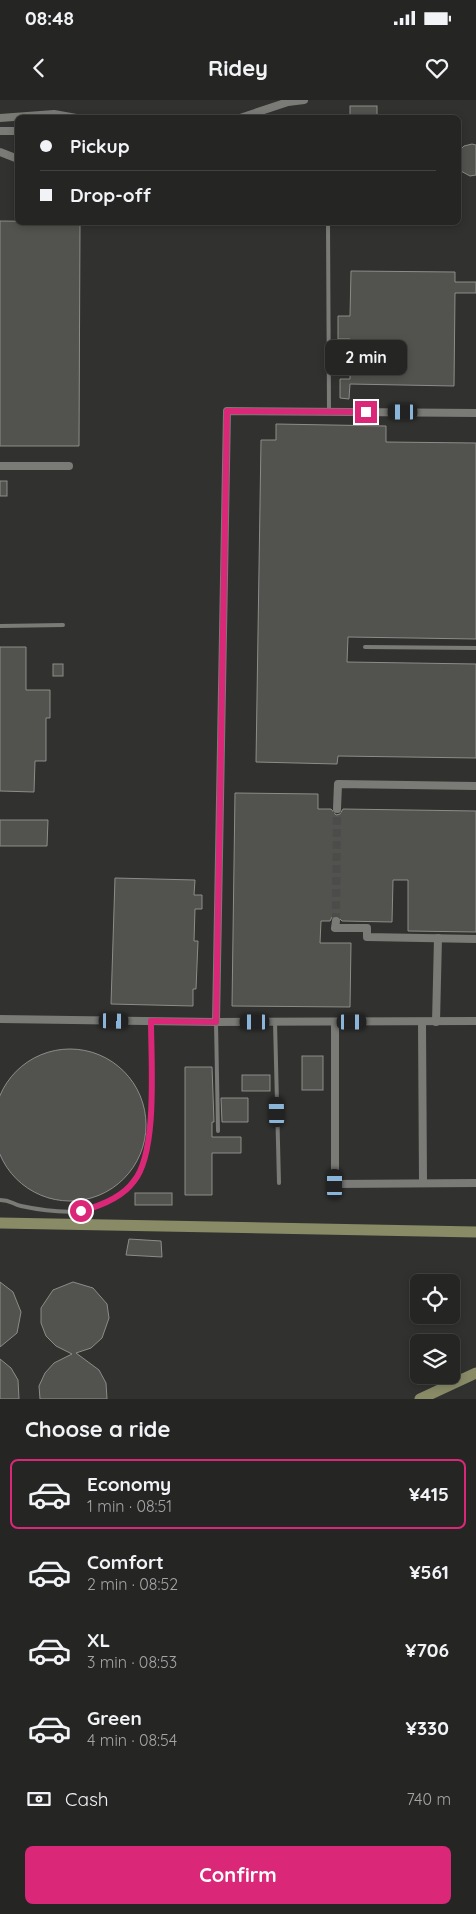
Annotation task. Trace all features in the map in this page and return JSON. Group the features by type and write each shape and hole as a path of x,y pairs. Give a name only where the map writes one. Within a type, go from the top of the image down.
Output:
{"street":[{"path":"249,115 288,102 304,100"},
{"path":"40,115 60,115"},
{"path":"0,118 15,117"},
{"path":"0,131 15,131"},
{"path":"0,152 15,158"},
{"path":"216,1022 227,411 476,413"},
{"path":"0,466 69,466"},
{"path":"337,809 338,784 476,786"},
{"path":"336,921 335,928 368,928 367,937 476,938"},
{"path":"436,1022 438,938"},
{"path":"0,1020 216,1022 476,1021"},
{"path":"335,1022 335,1184 476,1183"},
{"path":"422,1022 423,1183"},
{"path":"0,1223 476,1232"},
{"path":"420,1399 476,1373"}],"lane":[{"path":"328,225 329,412"},
{"path":"0,626 63,625"},
{"path":"364,647 476,648"},
{"path":"0,1200 11,1200 18,1205 45,1210 81,1211 100,1206 120,1194 135,1181 145,1159 150,1134 151,1021"},
{"path":"216,1022 218,1131"},
{"path":"275,1022 278,1183"}],"building":[{"path":"350,106 377,106 377,115 350,115"},
{"path":"476,145 476,175 470,176 461,171 461,149 464,146"},
{"path":"0,221 15,221 15,225 80,225 79,446 0,446"},
{"path":"351,271 455,272 455,282 476,282 476,293 455,293 454,386 350,384 349,399 340,398 340,379 350,379 350,339 338,339 338,316 350,316"},
{"path":"276,424 386,426 386,442 476,443 476,639 348,637 347,662 476,664 476,758 338,756 337,764 256,762 261,440 276,440"},
{"path":"0,481 7,481 7,496 0,496"},
{"path":"0,647 26,647 26,690 50,690 50,718 46,718 46,761 35,761 34,792 0,791"},
{"path":"53,664 63,664 63,676 53,676"},
{"path":"235,793 318,794 318,809 331,809 336,815 340,814 343,809 476,811 476,932 408,931 408,880 393,880 392,922 342,921 336,915 330,921 321,921 320,943 351,943 350,1007 232,1006"},
{"path":"0,820 48,820 47,846 0,846"},
{"path":"115,878 195,880 194,895 202,895 202,909 195,909 194,941 198,941 196,989 193,989 193,1006 111,1004"},
{"path":"70,1049 99,1055 112,1062 133,1083 140,1096 146,1125 140,1154 133,1167 123,1178 112,1188 99,1195 70,1201 41,1195 28,1188 17,1178 7,1167 0,1154 0,1096 7,1083 17,1072 28,1062 41,1055"},
{"path":"302,1056 323,1056 323,1090 302,1090"},
{"path":"185,1067 212,1067 214,1122 212,1122 212,1137 241,1137 241,1153 212,1153 212,1195 185,1195"},
{"path":"242,1075 270,1075 270,1091 242,1091"},
{"path":"221,1098 248,1098 248,1122 222,1122"},
{"path":"135,1193 172,1193 172,1205 135,1205"},
{"path":"129,1239 161,1241 162,1257 126,1255"},
{"path":"0,1282 13,1292 21,1312 17,1333 0,1347"},
{"path":"73,1282 93,1288 107,1304 109,1318 102,1338 91,1348 76,1353 99,1370 106,1383 107,1399 40,1399 39,1386 45,1373 54,1363 72,1354 56,1346 46,1336 41,1323 41,1308 53,1290"},
{"path":"0,1359 11,1368 18,1380 19,1399 0,1399"}],"tunnel":[{"path":"336,921 337,809"}],"route":[{"path":"81,1211 100,1206 120,1194 135,1181 145,1159 150,1134 151,1021 216,1022 227,411 366,412"}]}
